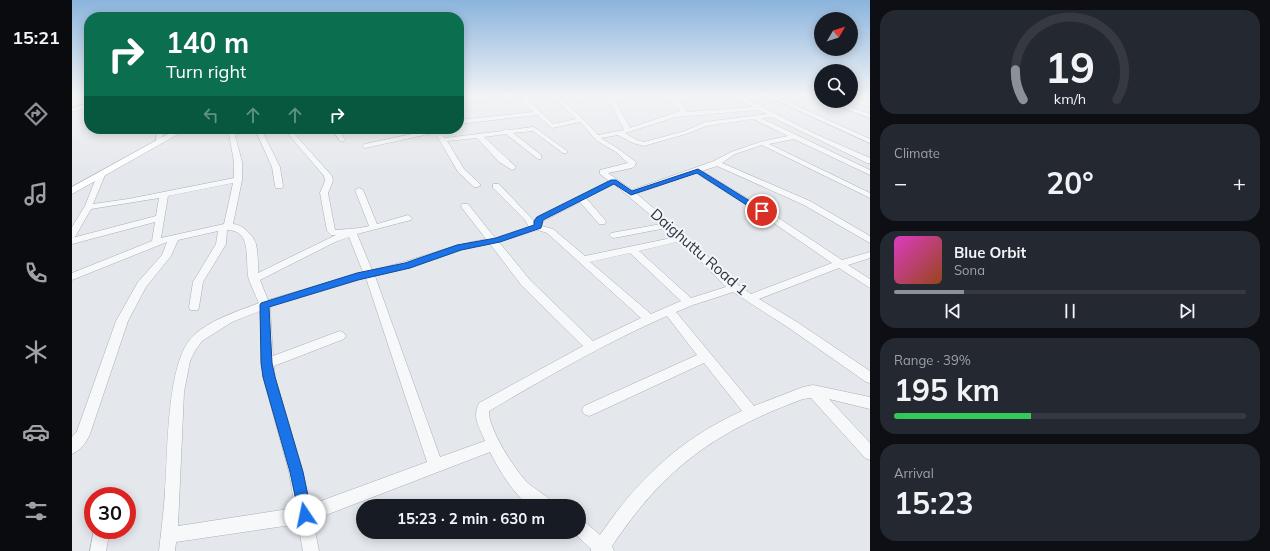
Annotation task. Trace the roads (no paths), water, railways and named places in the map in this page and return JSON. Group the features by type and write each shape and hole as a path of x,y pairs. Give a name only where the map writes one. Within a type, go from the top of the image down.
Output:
{"main road":[{"path":"72,191 173,134"}],"street":[{"path":"547,122 552,126"},
{"path":"443,140 530,128 536,129 573,122"},
{"name":"Daighuttu Road 1","path":"583,122 596,137 632,162 629,166 604,170 603,172 606,175 631,193 683,238 734,288 799,329 870,378"},
{"path":"623,122 628,131"},
{"path":"596,137 628,131 656,122"},
{"path":"620,133 635,142 644,144 687,132 705,124 724,122"},
{"path":"762,122 870,173"},
{"path":"784,122 870,161"},
{"path":"827,122 870,141"},
{"path":"536,129 565,152"},
{"path":"506,131 538,157"},
{"path":"159,142 160,134"},
{"path":"194,307 198,282 221,244 238,180 238,162 232,134"},
{"path":"260,134 276,167 279,186"},
{"path":"291,134 328,176 329,181 324,193 331,231 334,233 344,231 352,233"},
{"path":"338,134 342,140"},
{"path":"365,146 417,134"},
{"path":"438,134 462,170 477,185"},
{"path":"631,193 717,164 733,153 762,143 811,134"},
{"path":"478,135 502,160 512,168"},
{"path":"762,143 870,196"},
{"path":"717,164 807,203 870,240"},
{"path":"698,171 762,211 870,284"},
{"path":"72,235 89,206 101,175"},
{"path":"89,206 96,207 238,180"},
{"path":"536,227 540,219 614,181"},
{"path":"496,186 536,227 550,232 648,319"},
{"path":"359,190 374,226"},
{"path":"156,243 164,194"},
{"path":"581,198 592,208 602,222"},
{"path":"465,206 526,283 592,347"},
{"path":"72,241 160,218"},
{"path":"256,282 314,249 352,233 408,218"},
{"path":"614,235 668,225"},
{"path":"72,277 156,243 225,226 241,230 251,243 256,282 264,305 267,363 276,404 296,472 311,551"},
{"path":"167,551 173,498 178,392 184,361 190,348 198,338 228,319 264,305 369,274 406,266 460,247 505,238 536,227"},
{"path":"352,233 369,274 436,466"},
{"path":"72,447 83,434 111,349 134,297 166,256 174,238"},
{"path":"583,260 683,238"},
{"path":"632,248 689,302"},
{"path":"750,298 840,264 870,255"},
{"path":"536,499 519,485 507,470 483,421 482,412 484,407 592,347 648,319 689,302 734,288"},
{"path":"668,310 753,414"},
{"path":"267,363 340,336"},
{"path":"589,410 706,356"},
{"path":"813,391 870,453"},
{"path":"586,534 603,550 630,506 663,470 704,438 753,414 792,396 803,392 813,391 870,403"},
{"path":"169,535 305,515 494,444"},
{"path":"98,551 100,539"}]}
